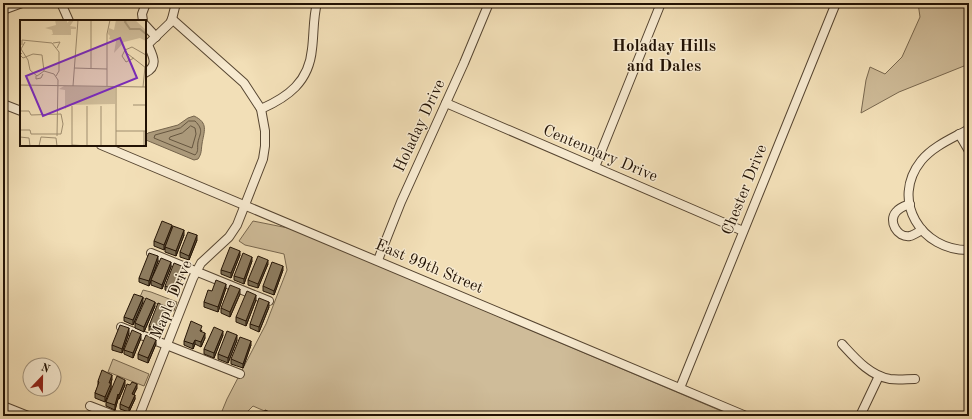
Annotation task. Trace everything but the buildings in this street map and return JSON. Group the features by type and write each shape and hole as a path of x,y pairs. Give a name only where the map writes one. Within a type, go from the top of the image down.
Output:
{"street":[{"path":"3,10 22,3"},
{"path":"61,3 69,20"},
{"path":"143,20 142,14 146,3"},
{"path":"146,72 150,70 154,64 153,56 147,46 166,28 172,19 176,3"},
{"path":"172,19 244,83 261,109 275,103 289,94 304,75 311,55 317,3"},
{"name":"Holaday Drive","path":"378,260 401,202 464,63 489,3"},
{"path":"595,166 661,3"},
{"name":"Chester Drive","path":"680,388 836,3"},
{"path":"146,26 156,37"},
{"name":"Centennary Drive","path":"446,103 744,231"},
{"path":"3,104 20,111"},
{"name":"Maple Drive","path":"139,416 201,263 229,237 237,225 246,205 261,166 264,153 265,131 261,109"},
{"path":"969,129 937,147 921,161 912,176 909,192 910,204 914,217 922,230 931,239 940,244 959,250 969,250"},
{"path":"958,134 969,152"},
{"name":"East 99th Street","path":"103,146 378,260 746,416"},
{"path":"910,204 902,207 895,213 893,221 894,226 898,233 906,236 914,235 922,230"},
{"path":"151,253 269,301"},
{"path":"120,327 240,374"},
{"path":"842,344 863,366 879,376 892,380 915,379"},
{"path":"860,416 879,376"},
{"path":"3,406 28,416"},
{"path":"90,406 116,416"}],"shaded area":[{"path":"918,3 969,3 969,64 899,92 861,113 866,80 870,67 885,74 902,57 920,17"},
{"path":"253,221 293,229 733,416 276,416 253,406 243,416 220,416 227,399 266,324 287,270 284,254 245,245 239,241"},
{"path":"143,290 177,302 174,311 140,297"},
{"path":"113,359 149,374 144,386 108,372"}],"water":[{"path":"194,116 204,125 201,152 198,159 194,160 146,140 146,135 148,133 178,125"}],"district":[{"name":"Holaday Hills and Dales","path":"664,56"}]}
